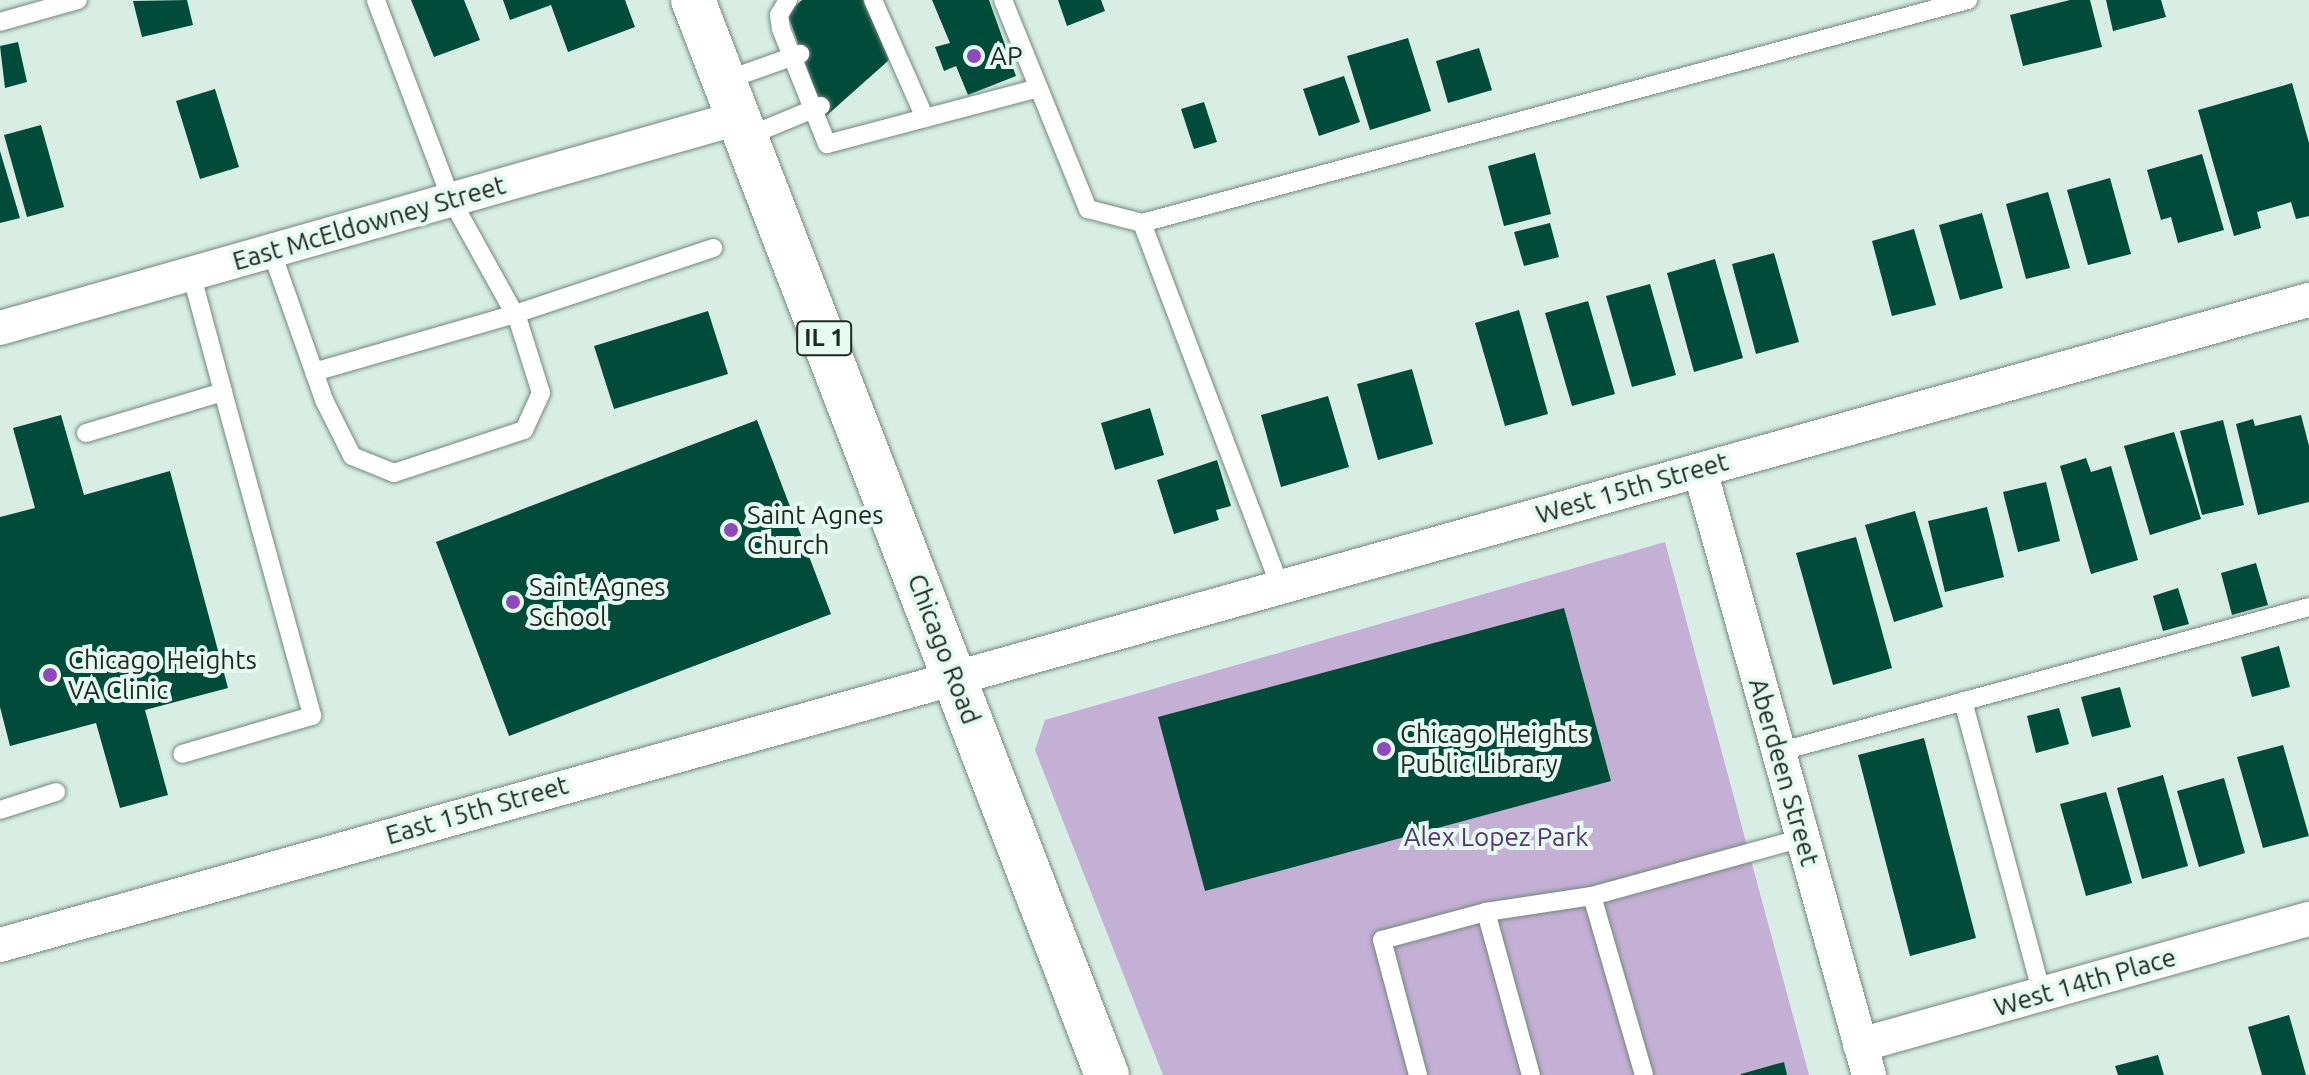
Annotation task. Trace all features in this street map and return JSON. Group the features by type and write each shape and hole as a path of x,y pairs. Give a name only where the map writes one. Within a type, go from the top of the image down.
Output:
{"main road":[{"name":"Chicago Road","path":"693,0 1107,1075"}],"street":[{"name":"East McEldowney Street","path":"0,328 451,199 736,112"},
{"name":"West 15th Street","path":"955,676 2309,300"},
{"name":"Aberdeen Street","path":"1700,470 1865,1060"},
{"name":"East 15th Street","path":"0,945 955,676"},
{"name":"West 14th Place","path":"1865,1060 2042,994 2309,919"}],"lane":[{"path":"0,22 78,0"},
{"path":"271,250 314,372 352,456 394,473 524,430 541,393 515,314 451,199 376,0"},
{"path":"788,0 779,15 817,109 827,144 1039,88"},
{"path":"1003,0 1088,209 1142,223 1957,1"},
{"path":"870,2 886,47 925,118"},
{"path":"736,112 797,56"},
{"path":"736,112 817,109"},
{"path":"1142,223 1280,586"},
{"path":"314,372 515,314 713,248"},
{"path":"182,754 312,716 191,273"},
{"path":"86,433 223,392"},
{"path":"1778,752 2309,607"},
{"path":"1963,701 2042,994"},
{"path":"0,810 56,792"},
{"path":"1418,1075 1382,940 1486,912 1592,896 1802,838"},
{"path":"1592,896 1644,1075"},
{"path":"1486,912 1531,1075"}],"green space":[{"name":"Alex Lopez Park","path":"1665,542 1809,1075 1163,1075 1035,750 1045,720"}],"building":[{"path":"187,0 193,25 142,37 133,1"},
{"path":"411,0 464,0 480,40 434,57"},
{"path":"503,0 625,0 635,27 568,52 551,5 510,20"},
{"path":"802,0 864,0 889,60 825,117 787,13"},
{"name":"AP","path":"932,0 989,0 1016,76 968,95 956,66 944,71 935,47 950,43"},
{"path":"1058,0 1101,0 1105,11 1067,26"},
{"path":"2070,0 2090,0 2102,47 2023,66 2010,15"},
{"path":"2106,0 2161,0 2166,17 2113,31"},
{"path":"1408,38 1431,111 1370,130 1347,56"},
{"path":"18,42 27,82 5,88 0,46"},
{"path":"1479,48 1492,90 1448,103 1436,61"},
{"path":"1344,76 1360,122 1319,136 1303,89"},
{"path":"2292,83 2309,143 2309,216 2296,219 2291,202 2257,212 2261,228 2234,236 2198,110"},
{"path":"215,89 239,167 200,179 176,101"},
{"path":"1204,102 1217,142 1194,149 1181,109"},
{"path":"41,125 64,207 27,217 4,135"},
{"path":"0,151 20,218 0,223"},
{"path":"1535,153 1551,214 1504,226 1488,166"},
{"path":"2202,154 2224,230 2178,243 2171,217 2161,220 2147,170"},
{"path":"2110,178 2131,254 2088,265 2067,190"},
{"path":"2048,192 2070,268 2026,279 2006,204"},
{"path":"1982,213 2003,288 1960,300 1939,225"},
{"path":"1550,223 1559,257 1524,266 1514,232"},
{"path":"1914,229 1936,305 1892,316 1872,241"},
{"path":"1774,253 1799,342 1756,354 1732,264"},
{"path":"1715,259 1743,358 1694,372 1667,273"},
{"path":"1650,284 1676,375 1632,387 1606,296"},
{"path":"1588,301 1615,394 1572,406 1545,313"},
{"path":"1519,310 1548,414 1505,426 1475,323"},
{"path":"708,311 728,374 614,409 594,346"},
{"path":"1412,369 1433,444 1378,460 1357,384"},
{"path":"1328,396 1349,467 1281,487 1261,415"},
{"path":"1150,408 1164,455 1115,470 1101,423"},
{"path":"61,415 84,495 170,471 228,688 145,710 168,795 120,808 96,723 10,746 0,707 0,517 35,508 13,428"},
{"path":"2301,415 2309,446 2309,502 2258,515 2236,424 2253,419 2255,426"},
{"path":"757,420 831,614 509,736 436,542"},
{"path":"2223,420 2244,505 2202,515 2180,431"},
{"path":"2174,432 2201,519 2150,535 2124,446"},
{"path":"2086,458 2091,472 2111,466 2138,560 2091,574 2060,466"},
{"path":"1217,460 1231,506 1216,510 1219,520 1174,534 1157,480"},
{"path":"2046,482 2060,541 2018,552 2003,492"},
{"path":"1987,507 2004,577 1945,592 1928,521"},
{"path":"1915,511 1943,607 1894,622 1865,525"},
{"path":"1856,537 1892,668 1833,685 1796,553"},
{"path":"2256,563 2268,605 2232,615 2221,573"},
{"path":"2178,588 2189,624 2163,631 2153,596"},
{"name":"Chicago Heights Public Library","path":"1564,608 1611,781 1205,891 1158,717"},
{"path":"2279,646 2290,687 2252,697 2241,657"},
{"path":"2120,687 2131,727 2092,737 2081,697"},
{"path":"2059,708 2069,744 2036,753 2027,716"},
{"path":"1924,738 1976,938 1910,956 1858,755"},
{"path":"2283,745 2309,836 2263,848 2237,757"},
{"path":"2163,775 2188,866 2142,879 2117,788"},
{"path":"2224,778 2245,853 2199,867 2177,791"},
{"path":"2106,792 2132,883 2086,896 2060,804"},
{"path":"2289,1015 2306,1075 2262,1075 2248,1027"},
{"path":"2158,1055 2164,1075 2118,1075 2115,1066"},
{"path":"1784,1062 1787,1075 1741,1075 1741,1074"}],"place":[{"name":"AP","path":"974,56"},
{"name":"Saint Agnes Church","path":"731,530"},
{"name":"Saint Agnes School","path":"513,602"},
{"name":"Chicago Heights VA Clinic","path":"50,675"},
{"name":"Chicago Heights Public Library","path":"1384,749"}]}
